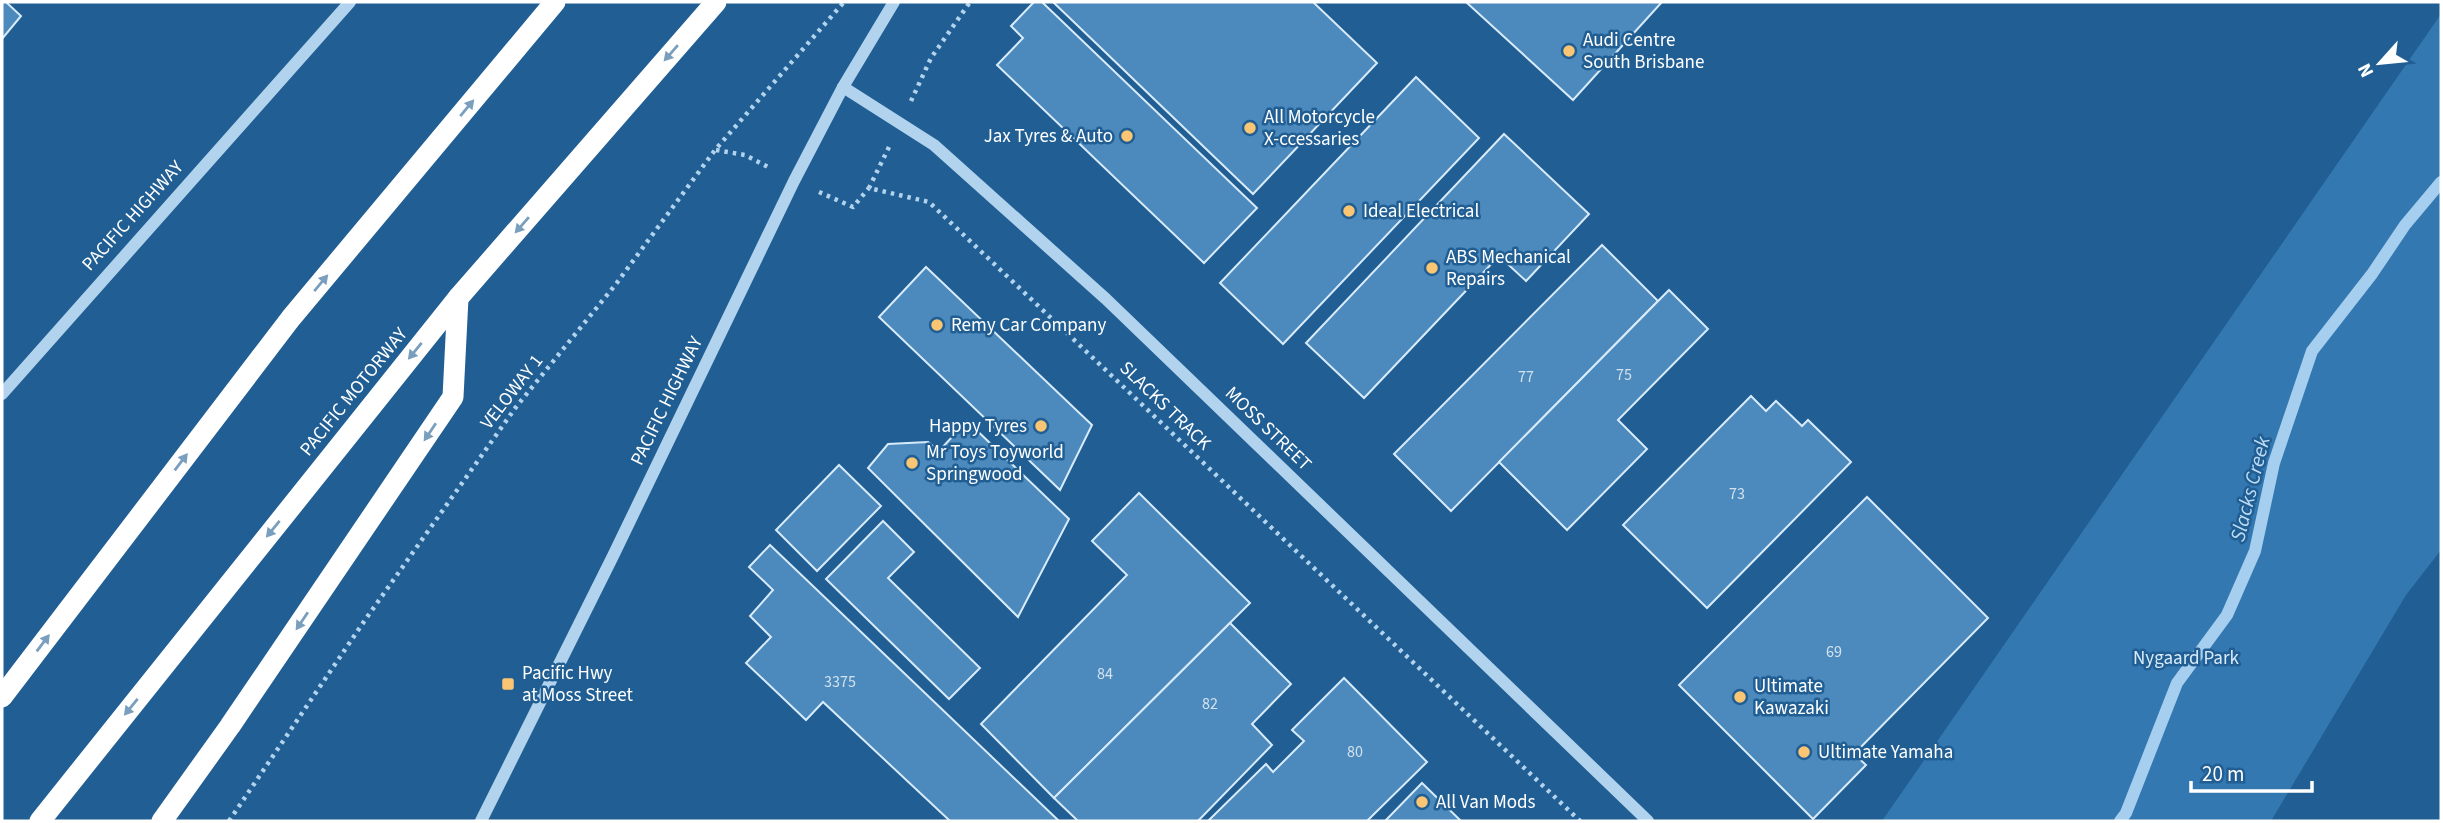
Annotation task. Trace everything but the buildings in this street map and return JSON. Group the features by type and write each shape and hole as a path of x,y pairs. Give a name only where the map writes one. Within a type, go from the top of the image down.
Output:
{"highway":[{"path":"2,697 292,318 555,2"},
{"name":"PACIFIC MOTORWAY","path":"40,821 458,298 716,2"},
{"path":"162,821 230,726 453,397 458,298"}],"street":[{"name":"PACIFIC HIGHWAY","path":"2,394 350,2"},
{"name":"PACIFIC HIGHWAY","path":"481,821 613,556 794,181 843,87 894,2"},
{"name":"MOSS STREET","path":"843,87 934,145 1106,299 1647,821"}],"path":[{"name":"VELOWAY 1","path":"229,821 365,620 516,407 616,284 715,150 844,2"},
{"path":"839,201 853,207 869,188 932,58 970,2"},
{"path":"715,150 745,155"},
{"name":"SLACKS TRACK","path":"869,188 929,202 1580,821"}],"green space":[{"name":"Nygaard Park","path":"2441,14 2441,550 2406,595 2271,821 1882,821"}],"waterway":[{"name":"Slacks Creek","path":"2120,821 2126,813 2177,683 2227,615 2255,551 2274,463 2312,351 2372,274 2405,225 2441,182"}],"place":[{"name":"Audi Centre South Brisbane","path":"1569,51"},
{"name":"All Motorcycle X-ccessaries","path":"1250,128"},
{"name":"Jax Tyres & Auto","path":"1127,136"},
{"name":"Ideal Electrical","path":"1349,211"},
{"name":"ABS Mechanical Repairs","path":"1432,268"},
{"name":"Remy Car Company","path":"937,325"},
{"name":"Happy Tyres","path":"1041,426"},
{"name":"Mr Toys Toyworld Springwood","path":"912,463"},
{"name":"Pacific Hwy at Moss Street","path":"508,684"},
{"name":"Ultimate Kawazaki","path":"1740,697"},
{"name":"Ultimate Yamaha","path":"1804,752"},
{"name":"All Van Mods","path":"1422,802"}]}
